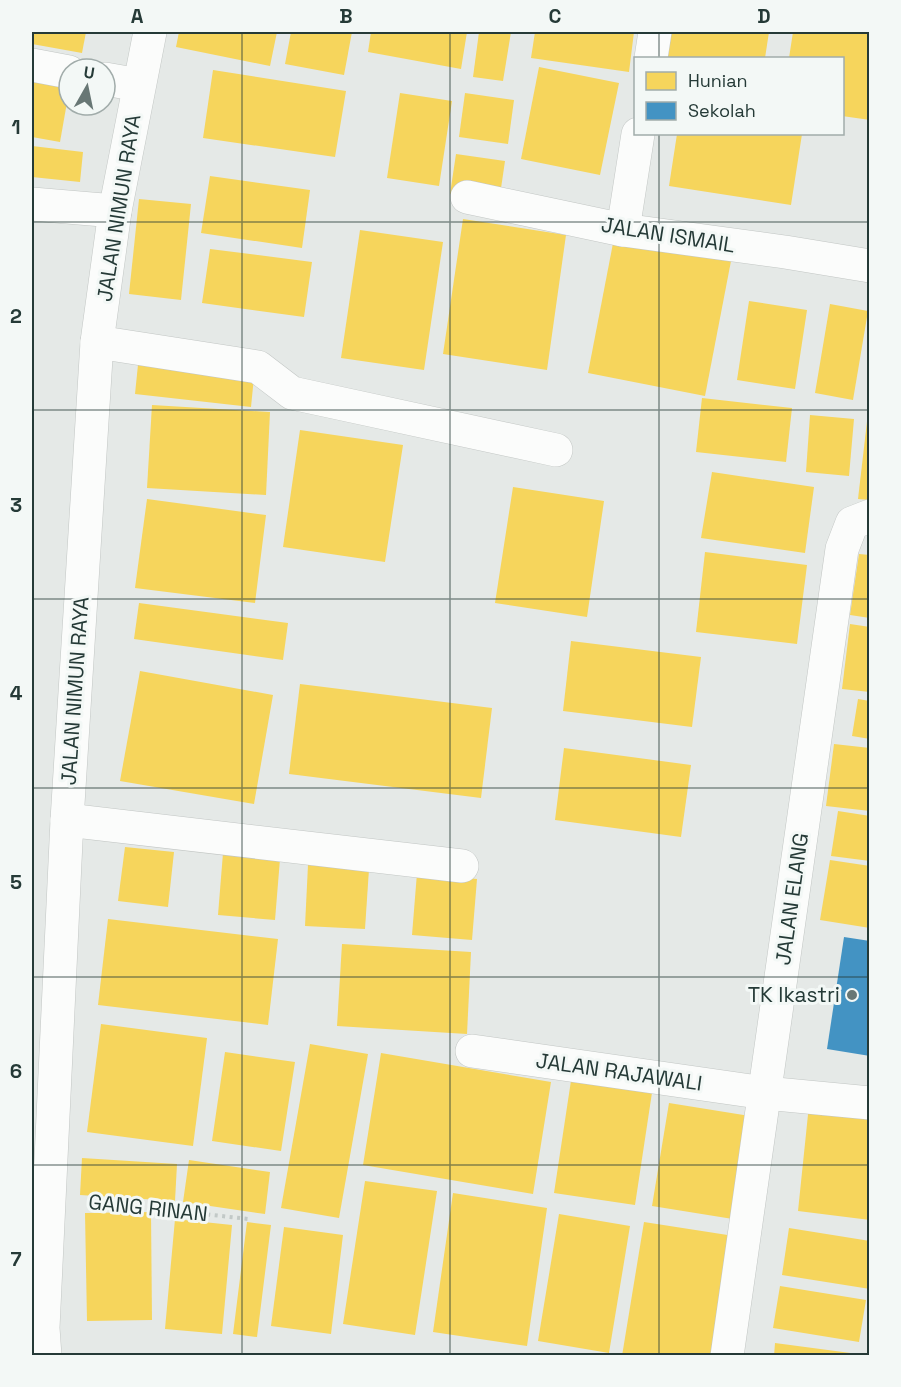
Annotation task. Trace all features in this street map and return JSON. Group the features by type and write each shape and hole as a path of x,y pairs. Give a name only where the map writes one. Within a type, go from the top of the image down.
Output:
{"street":[{"name":"JALAN NIMUN RAYA","path":"45,1356 43,1328 67,820 97,342 115,211 150,32"},
{"path":"651,57 655,32"},
{"path":"32,65 57,70"},
{"path":"117,81 140,85"},
{"path":"623,230 638,135"},
{"name":"JALAN ISMAIL","path":"467,197 623,230 870,266"},
{"path":"32,204 115,211"},
{"path":"97,342 258,367 292,393 556,450"},
{"name":"JALAN ELANG","path":"727,1356 842,549 852,523 870,516"},
{"path":"67,820 462,866"},
{"name":"JALAN RAJAWALI","path":"472,1051 765,1093 870,1103"}],"path":[{"name":"GANG RINAN","path":"49,1197 248,1219"}],"building: Hunian":[{"path":"32,32 86,32 82,53 32,44"},
{"path":"179,32 277,32 270,66 176,47"},
{"path":"291,32 352,32 344,75 285,64"},
{"path":"371,32 467,32 461,69 368,52"},
{"path":"479,32 511,32 503,81 473,77"},
{"path":"535,32 634,32 629,72 531,58"},
{"path":"663,32 769,32 765,57 659,57"},
{"path":"793,32 870,32 870,120 844,116 844,57 789,57"},
{"path":"539,67 619,83 600,175 521,159"},
{"path":"213,70 346,91 335,157 203,138"},
{"path":"32,76 57,81 57,117 64,117 60,142 32,137"},
{"path":"400,93 452,101 439,186 387,178"},
{"path":"465,93 514,100 508,144 459,137"},
{"path":"677,135 802,135 791,205 669,186"},
{"path":"32,146 83,152 80,182 32,177"},
{"path":"456,154 505,161 499,202 450,194"},
{"path":"210,176 310,190 302,248 201,233"},
{"path":"139,199 191,204 181,300 129,294"},
{"path":"463,219 566,235 547,370 443,354"},
{"path":"360,230 443,242 424,370 341,358"},
{"path":"614,238 731,261 705,396 588,373"},
{"path":"210,249 312,262 304,317 202,303"},
{"path":"749,301 807,310 795,389 737,380"},
{"path":"830,304 868,311 853,400 815,393"},
{"path":"139,355 255,367 251,407 135,394"},
{"path":"702,398 792,408 786,462 696,452"},
{"path":"152,405 270,412 266,495 147,488"},
{"path":"868,413 870,413 870,500 858,499"},
{"path":"810,415 854,419 849,476 806,472"},
{"path":"300,430 403,445 385,562 283,547"},
{"path":"712,472 814,487 805,553 701,538"},
{"path":"513,487 604,501 587,617 495,603"},
{"path":"147,499 266,515 255,603 135,588"},
{"path":"705,552 807,565 797,644 696,632"},
{"path":"859,554 870,555 870,618 850,615"},
{"path":"139,603 288,623 283,660 134,639"},
{"path":"850,624 870,627 870,692 842,689"},
{"path":"571,641 701,657 692,727 563,711"},
{"path":"140,671 273,695 254,804 120,781"},
{"path":"300,684 492,708 481,798 289,774"},
{"path":"858,699 870,701 870,739 852,736"},
{"path":"834,744 870,748 870,811 826,806"},
{"path":"564,748 691,765 681,837 555,820"},
{"path":"838,811 870,816 870,861 831,856"},
{"path":"125,847 174,852 168,907 118,901"},
{"path":"223,853 280,859 275,920 218,915"},
{"path":"830,860 870,866 870,928 820,920"},
{"path":"308,865 369,869 365,929 305,926"},
{"path":"417,873 477,879 472,940 412,935"},
{"path":"108,919 278,939 268,1025 98,1005"},
{"path":"342,944 471,952 467,1034 337,1026"},
{"path":"101,1024 207,1038 193,1146 87,1132"},
{"path":"310,1044 368,1054 339,1218 281,1208"},
{"path":"225,1052 295,1062 281,1151 212,1141"},
{"path":"381,1053 551,1082 533,1194 363,1165"},
{"path":"572,1074 653,1086 635,1205 554,1193"},
{"path":"669,1103 756,1117 739,1220 652,1206"},
{"path":"809,1105 870,1112 870,1220 798,1211"},
{"path":"82,1158 177,1164 175,1201 80,1195"},
{"path":"189,1160 270,1172 265,1214 183,1202"},
{"path":"365,1181 437,1191 415,1335 343,1324"},
{"path":"453,1193 547,1208 527,1346 433,1332"},
{"path":"151,1212 152,1320 87,1321 85,1213"},
{"path":"559,1214 630,1226 609,1353 538,1341"},
{"path":"175,1219 232,1225 222,1334 165,1329"},
{"path":"247,1222 271,1225 257,1337 233,1334"},
{"path":"644,1222 734,1236 714,1356 622,1356"},
{"path":"284,1227 343,1235 331,1334 271,1326"},
{"path":"789,1228 870,1241 870,1289 782,1275"},
{"path":"780,1286 866,1300 859,1342 773,1328"},
{"path":"775,1343 858,1354 858,1356 774,1356"}],"building: Sekolah":[{"name":"TK Ikastri","path":"844,937 870,941 870,1056 827,1049"}],"place":[{"name":"TK Ikastri","path":"852,995"}]}
